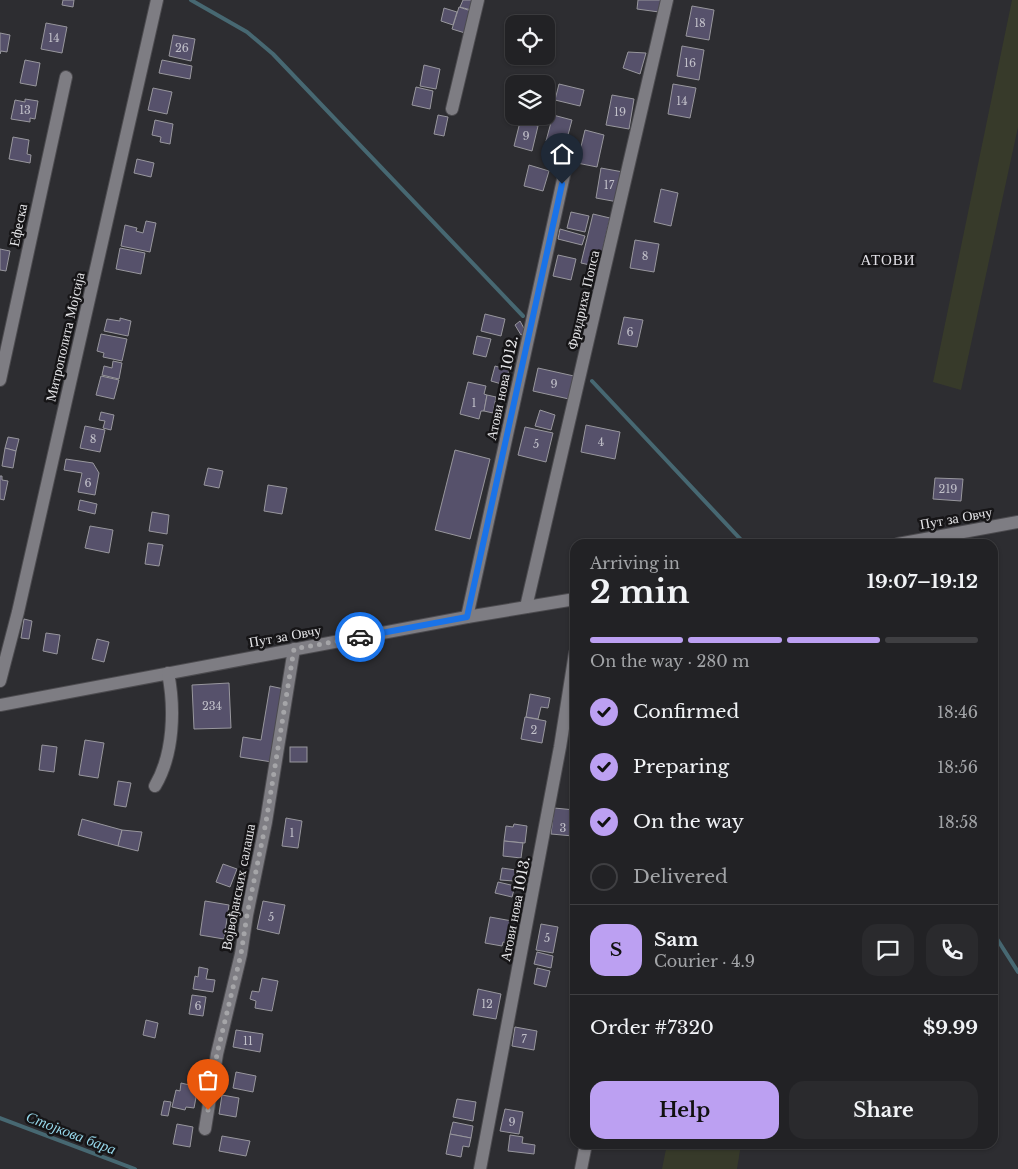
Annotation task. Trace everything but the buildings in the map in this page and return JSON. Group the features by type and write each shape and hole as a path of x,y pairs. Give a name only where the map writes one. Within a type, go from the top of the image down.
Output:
{"street":[{"name":"Митрополита Мојсија","path":"0,681 18,612 156,0"},
{"path":"452,109 478,0"},
{"name":"Фридриха Попса","path":"526,607 667,0"},
{"name":"Ефеска","path":"0,380 66,76"},
{"name":"Атови нова 1012.","path":"467,617 566,166"},
{"name":"Пут за Овчу","path":"947,539 1018,522"},
{"name":"Пут за Овчу","path":"0,705 467,617 570,600"},
{"name":"Војвођанских салаша","path":"205,1129 217,1054 241,954 266,822 294,649"},
{"path":"155,786 163,773 171,729 173,708 168,673"},
{"name":"Атови нова 1013.","path":"480,1169 559,756 570,685"},
{"path":"581,1169 585,1149"}],"green space":[{"path":"1012,0 1018,0 1018,127 961,390 933,382"},
{"path":"666,1149 740,1149 737,1169 662,1169"}],"waterway":[{"path":"191,0 247,32 273,54 523,316"},
{"path":"592,381 740,539"},
{"path":"998,940 1018,972"},
{"name":"Стојкова бара","path":"0,1118 135,1169"}],"way so far":[{"path":"208,1110 217,1054 241,954 266,822 294,649 360,637"}],"district":[{"name":"АТОВИ","path":"888,260"}],"route":[{"path":"360,637 467,617 562,184"}]}
